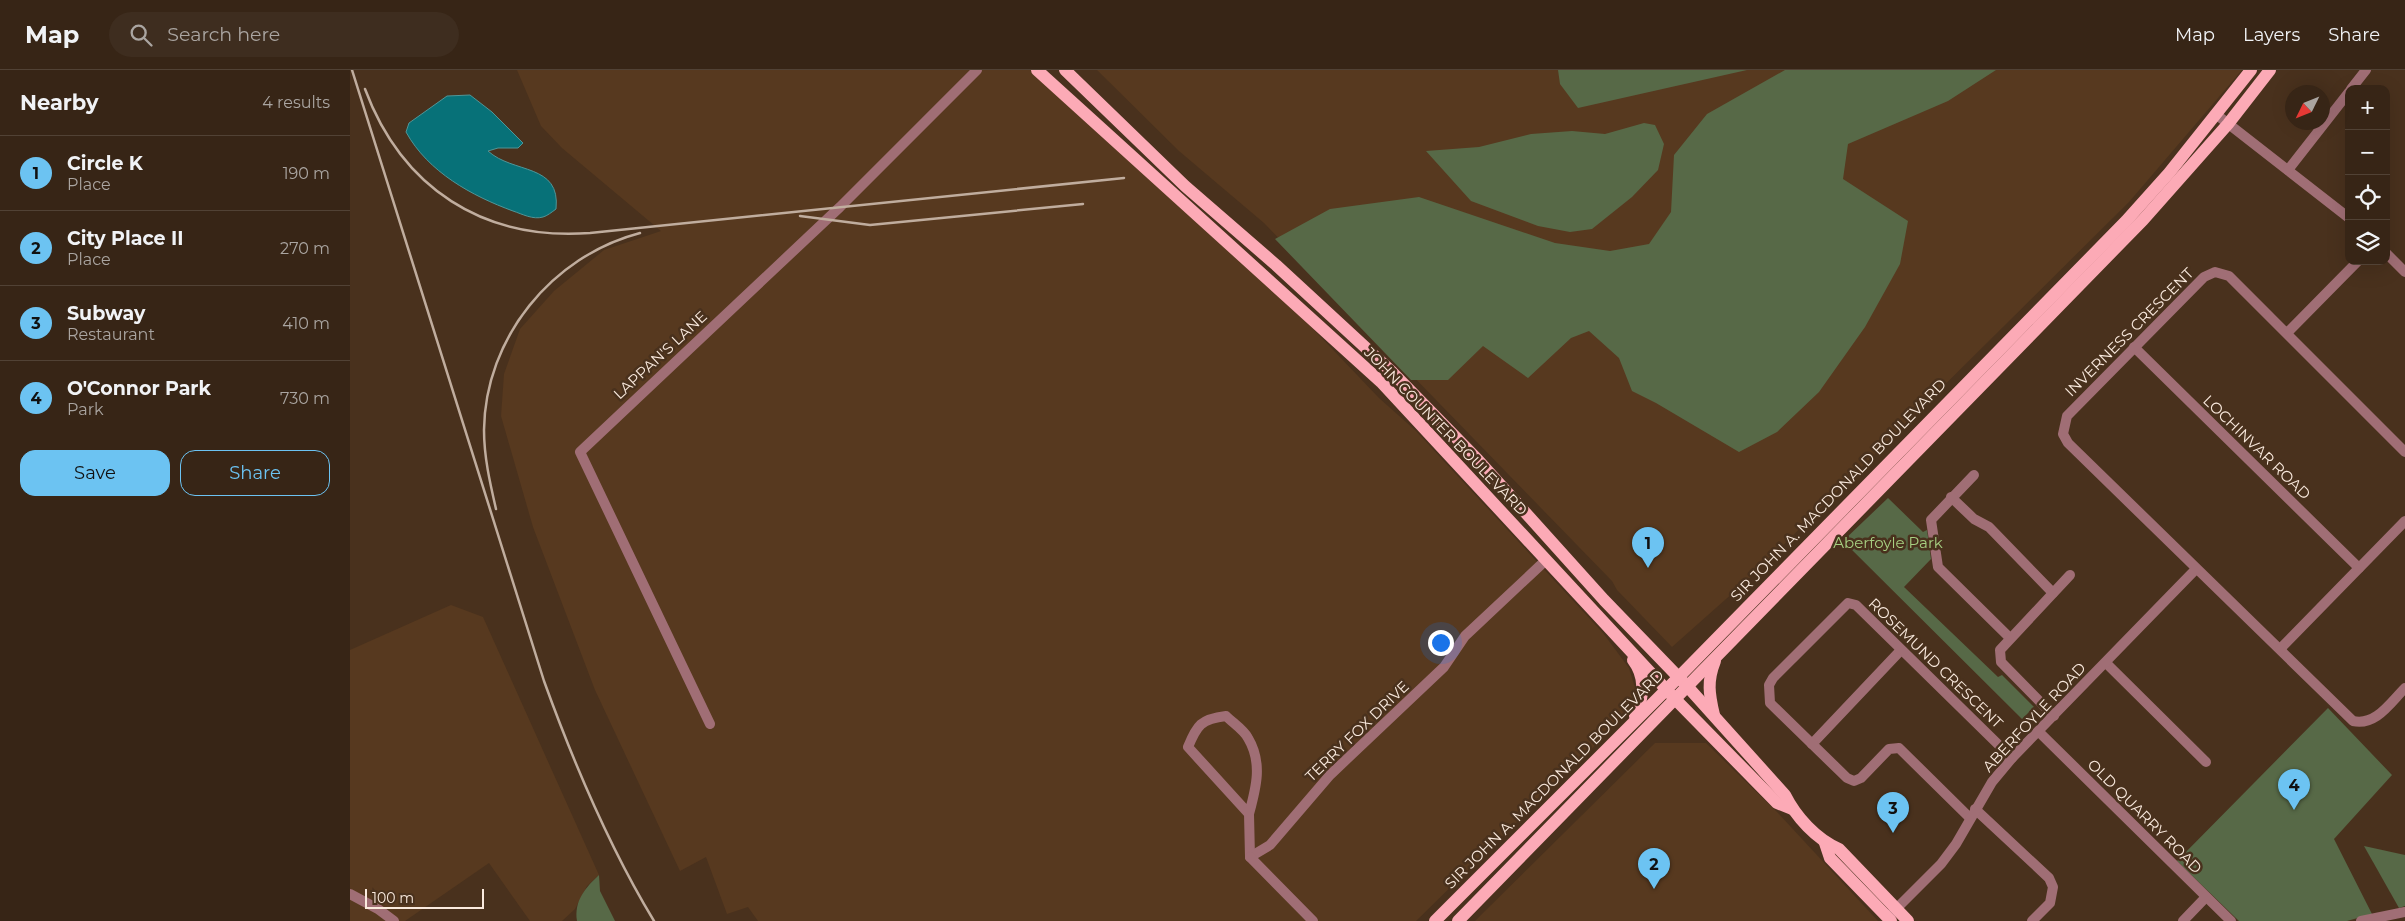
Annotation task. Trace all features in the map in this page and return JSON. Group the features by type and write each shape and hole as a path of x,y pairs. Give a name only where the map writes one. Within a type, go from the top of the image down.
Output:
{"main road":[{"name":"JOHN COUNTER BOULEVARD","path":"1037,70 1381,382 1613,630 1670,694 1777,803 1792,809"},
{"name":"JOHN COUNTER BOULEVARD","path":"1065,70 1185,186 1276,265 1392,372 1478,460 1609,605 1683,682 1785,795 1792,809 1825,842 1839,849 1892,916 1908,921"},
{"name":"SIR JOHN A. MACDONALD BOULEVARD","path":"1458,921 1670,694 2126,221 2216,115 2251,70"},
{"name":"SIR JOHN A. MACDONALD BOULEVARD","path":"1683,682 1717,657 2143,220 2228,124 2270,70"},
{"path":"1613,630 1638,666 1643,686 1641,703 1631,723"},
{"path":"1714,718 1708,688 1709,676 1717,657"},
{"name":"SIR JOHN A. MACDONALD BOULEVARD","path":"1435,921 1631,723 1670,694"}],"street":[{"name":"LAPPAN'S LANE","path":"710,724 580,452 840,207 977,70"},
{"path":"2354,85 2366,70"},
{"path":"2288,170 2345,96"},
{"path":"2216,115 2345,215"},
{"path":"2390,258 2405,272"},
{"path":"2287,333 2354,265"},
{"name":"INVERNESS CRESCENT","path":"2405,452 2230,276 2215,272 2204,277 2067,416 2063,434 2068,443 2353,721 2364,723 2375,718 2405,688"},
{"name":"LOCHINVAR ROAD","path":"2134,347 2359,568"},
{"path":"1974,474 1931,520 1938,567 2010,638"},
{"path":"1951,497 1974,519 1989,528 2053,593"},
{"path":"2280,649 2405,521"},
{"name":"TERRY FOX DRIVE","path":"1250,858 1270,845 1330,775 1444,667 1465,636 1546,560"},
{"name":"ABERFOYLE ROAD","path":"1892,916 1941,864 1956,844 1992,782 2012,758 2196,569"},
{"path":"2054,716 2001,662 2000,650 2070,575"},
{"name":"ROSEMUND CRESCENT","path":"1973,814 1899,748 1889,749 1861,778 1854,781 1847,778 1770,702 1769,685 1773,678 1848,603 1856,605 2012,758"},
{"path":"1812,744 1901,650"},
{"path":"2106,663 2206,762"},
{"path":"1249,814 1188,748 1196,726 1211,718 1226,716 1232,721 1248,737 1258,761 1256,788 1249,814 1250,858 1313,921"},
{"name":"OLD QUARRY ROAD","path":"2038,732 2231,921"},
{"path":"1973,814 2049,878 2054,886 2050,903 2032,921"},
{"path":"350,894 378,909 394,921"},
{"path":"2182,921 2206,897"},
{"path":"2361,921 2405,912"}],"shaded area":[{"path":"517,70 1031,70 1210,221 1379,398 1416,431 1603,633 1629,668 1636,691 1630,708 1610,731 1416,921 758,921 748,907 727,914 706,857 680,871 595,690 533,527 501,416 504,374 520,329 554,291 604,250 661,231 562,148 541,126"},
{"path":"1097,70 2242,70 2129,202 1753,575 1672,647 1617,590 1612,581 1264,223 1179,151"},
{"path":"451,605 483,617 599,875 587,886 575,909 562,921 530,921 489,863 405,921 350,921 350,650"},
{"path":"1655,743 1706,743 1777,812 1878,921 1475,921"}],"green space":[{"path":"1558,70 1747,70 1578,108 1560,84"},
{"path":"1785,70 1996,70 1948,101 1848,144 1843,179 1908,221 1900,264 1865,327 1819,392 1777,432 1739,452 1632,391 1619,358 1589,331 1571,338 1528,378 1483,346 1448,380 1411,380 1275,239 1330,209 1419,197 1555,243 1610,251 1649,244 1671,212 1674,155 1707,114"},
{"path":"1644,123 1655,125 1664,144 1658,170 1632,197 1592,229 1570,232 1538,226 1471,201 1426,151 1479,147 1531,134 1572,131 1605,134"},
{"name":"Aberfoyle Park","path":"1888,498 1923,532 1927,530 1931,559 1904,587 1998,677 2002,675 2034,707 2022,719 1843,541"},
{"path":"2328,708 2392,775 2334,839 2372,914 2347,921 2239,921 2177,861"},
{"path":"2364,846 2405,855 2405,906 2399,908"},
{"path":"599,875 600,891 615,921 577,921 579,901 589,885"}],"water":[{"path":"470,95 492,112 523,143 518,148 498,148 488,151 498,158 543,176 551,184 556,194 556,209 550,214 539,218 531,217 482,198 452,181 439,171 415,146 406,132 409,123 447,96"}],"railway":[{"path":"352,70 544,681 567,743 593,804 637,892 654,921"},
{"path":"365,89 381,124 401,154 424,180 451,201 482,217 515,228 551,233 590,233 1124,178"},
{"path":"800,216 870,225 1083,204"},
{"path":"496,509 486,460 484,430 487,396 496,364 511,333 529,306 552,281 579,261 608,244 640,233"}],"place":[{"name":"Circle K","path":"1648,568"},
{"name":"O'Connor Park","path":"2294,810"},
{"name":"Subway","path":"1893,833"},
{"name":"City Place II","path":"1654,889"}]}
